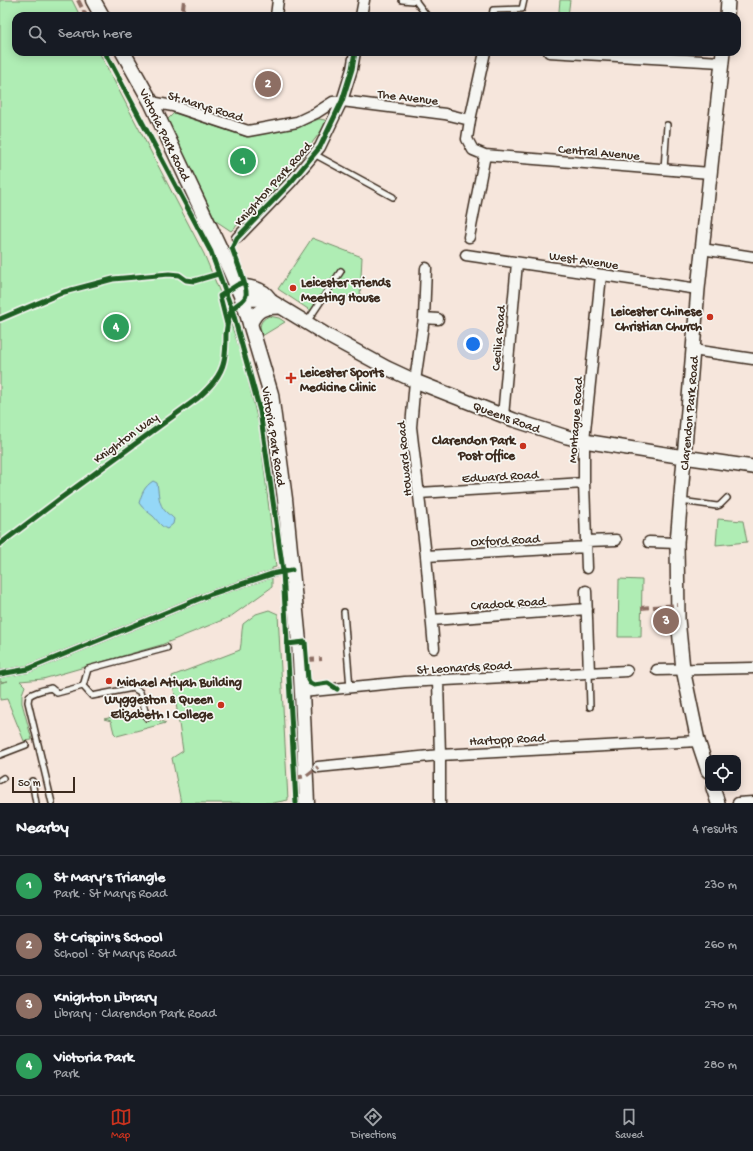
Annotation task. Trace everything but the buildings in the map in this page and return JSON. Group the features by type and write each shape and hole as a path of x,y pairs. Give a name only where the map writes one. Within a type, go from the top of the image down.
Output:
{"main road":[{"path":"93,0 100,12"},
{"name":"Victoria Park Road","path":"125,56 151,102 237,285 243,300 270,394 285,499 292,570 302,692 307,803"}],"street":[{"path":"276,12 278,0"},
{"path":"362,12 364,0"},
{"path":"727,12 728,0"},
{"name":"Knighton Park Road","path":"237,238 291,182 320,147 342,101 352,69 354,56"},
{"path":"469,237 485,155 473,150 467,139 484,56"},
{"path":"685,56 722,57"},
{"name":"Clarendon Park Road","path":"705,762 698,741 683,669 678,619 677,543 698,289 722,57"},
{"name":"St Marys Road","path":"151,102 173,106 248,131 297,122 316,113 333,102 342,101"},
{"name":"The Avenue","path":"342,101 445,114 470,120"},
{"name":"Central Avenue","path":"485,155 710,173"},
{"path":"702,249 753,257"},
{"name":"West Avenue","path":"466,255 698,289"},
{"name":"Cecilia Road","path":"503,416 517,263"},
{"name":"Howard Road","path":"426,268 424,318 415,381 411,427 426,556 434,648"},
{"name":"Montague Road","path":"586,568 584,441 601,275"},
{"name":"Queens Road","path":"237,285 259,289 268,295 276,304 307,323 354,350 415,381 503,416 584,441 753,467"},
{"name":"Queens Road","path":"243,300 254,299 276,304"},
{"path":"250,325 255,315 276,304"},
{"path":"424,318 438,319"},
{"path":"693,350 753,359"},
{"name":"Edward Road","path":"418,493 584,483"},
{"name":"Oxford Road","path":"426,556 586,544 616,540"},
{"path":"650,542 677,543"},
{"path":"586,591 589,673"},
{"name":"Cradock Road","path":"432,620 586,609"},
{"path":"656,670 753,668"},
{"name":"St Leonards Road","path":"302,692 405,682 627,671"},
{"path":"438,681 440,803"},
{"name":"Hartopp Road","path":"318,767 440,755 698,741"},
{"path":"715,791 718,803"},
{"path":"738,803 753,802"}],"lane":[{"path":"402,0 413,2 416,0 424,12"},
{"path":"493,12 494,10 522,9 524,0"},
{"path":"664,169 667,125"},
{"path":"314,154 393,197"},
{"path":"307,323 341,271"},
{"path":"680,501 717,506 727,498"},
{"path":"0,674 28,669 211,594 272,574 292,570"},
{"path":"344,612 350,688"},
{"path":"83,686 88,669 167,648"},
{"path":"589,673 590,707"},
{"path":"83,686 92,696 133,688 140,692 147,718"},
{"path":"52,803 28,702 29,696 40,690 51,688 57,693 83,686"},
{"path":"0,755 26,745"},
{"path":"32,781 36,803"}],"green space":[{"path":"0,0 72,0 78,12 12,12 12,56 101,56 204,254 221,295 243,359 259,426 276,567 272,568 272,587 230,617 161,645 43,679 20,681 25,686 22,694 22,703 32,740 24,741 7,699 0,700 0,683 8,681 0,682"},
{"path":"560,0 570,0 568,12 559,11"},
{"path":"174,113 247,137 298,127 319,119 325,120 327,123 280,186 231,231 216,221 167,120"},
{"path":"312,238 362,257 360,297 346,296 345,303 325,290 311,311 278,289"},
{"path":"269,316 279,318 285,322 262,336 260,329 261,324 263,320"},
{"path":"718,519 743,521 747,542 716,545"},
{"path":"619,579 642,580 641,637 618,637"},
{"path":"269,610 278,614 288,800 273,803 181,803 172,758 183,751 172,676 240,650 243,624 256,614"},
{"path":"143,710 147,718 152,718 166,723 117,736 114,733 111,721 104,719"}],"water":[{"path":"153,481 157,483 159,499 163,509 174,519 173,524 167,529 139,503 144,490"}],"marked path":[{"path":"78,0 84,12"},
{"path":"183,9 184,0"},
{"path":"641,608 678,605"},
{"path":"307,660 322,659"},
{"path":"295,778 306,776 318,767"}],"cycle path":[{"path":"107,56 211,252 233,313 260,411 283,571 296,803"},
{"name":"Knighton Way","path":"0,544 198,398 214,381 220,372 224,361 226,351 226,334 231,312 246,295 243,279 232,248 237,238 291,182 320,147 342,101 352,69 354,56"},
{"path":"0,319 64,292 113,279 169,274 179,275 186,280 194,281 218,274"},
{"path":"227,324 220,296 244,282"},
{"path":"0,674 28,669 211,594 272,574 292,570"},
{"path":"287,644 305,642 308,680 310,683 314,685 328,683 337,689"}],"place":[{"name":"St Crispin's School","path":"268,84"},
{"name":"St Mary’s Triangle","path":"243,161"},
{"name":"Leicester Friends Meeting House","path":"293,288"},
{"name":"Leicester Chinese Christian Church","path":"710,317"},
{"name":"Victoria Park","path":"116,327"},
{"name":"Leicester Sports Medicine Clinic","path":"291,378"},
{"name":"Clarendon Park Post Office","path":"523,446"},
{"name":"Knighton Library","path":"666,621"},
{"name":"Michael Atiyah Building","path":"109,681"},
{"name":"Wyggeston & Queen Elizabeth I College","path":"221,705"}]}
